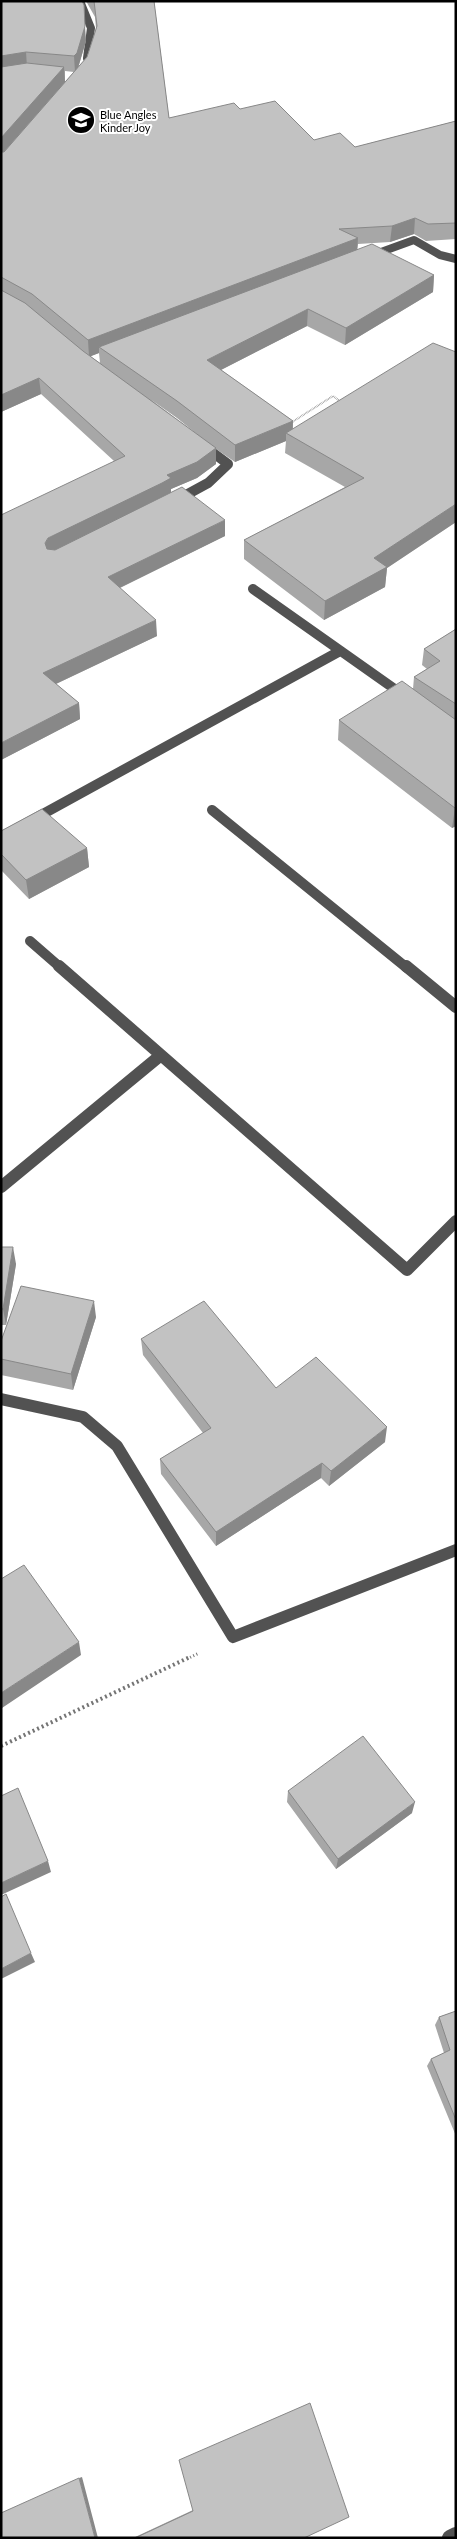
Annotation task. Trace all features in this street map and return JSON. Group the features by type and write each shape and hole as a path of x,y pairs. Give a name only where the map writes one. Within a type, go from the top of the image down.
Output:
{"street":[{"path":"80,1 90,19 92,42 86,64"},
{"path":"358,260 414,240 440,256 456,258"},
{"path":"166,506 208,483 228,464 197,442"},
{"path":"254,589 415,704"},
{"path":"1,836 340,651"},
{"path":"212,810 456,1007"},
{"path":"30,941 407,1270 456,1221"},
{"path":"1,1187 161,1055"},
{"path":"1,1399 83,1416 117,1446 234,1637 456,1550"},
{"path":"450,2538 456,2535"}],"path":[{"path":"284,428 333,396 349,407"},
{"path":"1,1746 234,1637"}],"building":[{"path":"1,1 82,1 84,5 85,26 77,53 74,56 26,52 1,56"},
{"path":"94,1 154,1 169,118 234,103 240,109 275,101 314,140 340,133 355,147 456,121 456,223 428,224 415,218 392,226 339,229 358,238 88,340 32,294 1,277 1,152 4,152 87,57 97,26"},
{"path":"27,63 64,67 1,138 1,67"},
{"path":"372,244 434,275 346,328 308,309 207,360 293,421 235,445 177,401 99,347"},
{"path":"1,290 25,303 83,351 216,448 197,462 167,475 171,478 162,483 48,538 45,543 47,549 55,550 182,487 225,520 108,577 156,620 43,673 79,703 1,743 1,515 125,456 39,378 1,395"},
{"path":"433,343 456,352 456,504 374,558 387,567 325,601 244,540 364,478 286,433"},
{"path":"456,629 456,704 414,677 440,661 424,649"},
{"path":"402,681 456,720 456,808 339,720"},
{"path":"42,809 87,848 26,880 1,854 1,831"},
{"path":"1,1247 13,1247 3,1309 1,1309"},
{"path":"21,1286 94,1301 71,1374 1,1359 1,1341"},
{"path":"204,1301 276,1388 316,1357 387,1427 331,1471 322,1463 216,1532 160,1459 211,1428 141,1339"},
{"path":"24,1565 79,1642 1,1693 1,1579"},
{"path":"363,1736 415,1802 338,1859 288,1791"},
{"path":"18,1788 48,1861 1,1883 1,1796"},
{"path":"6,1894 31,1953 1,1969 1,1897"},
{"path":"456,2011 456,2120 431,2059 450,2050 439,2017"},
{"path":"310,2403 349,2517 304,2538 135,2538 193,2511 179,2460"},
{"path":"79,2478 95,2538 1,2538 1,2513"}],"place":[{"name":"Blue Angles Kinder Joy","path":"81,120"}]}
